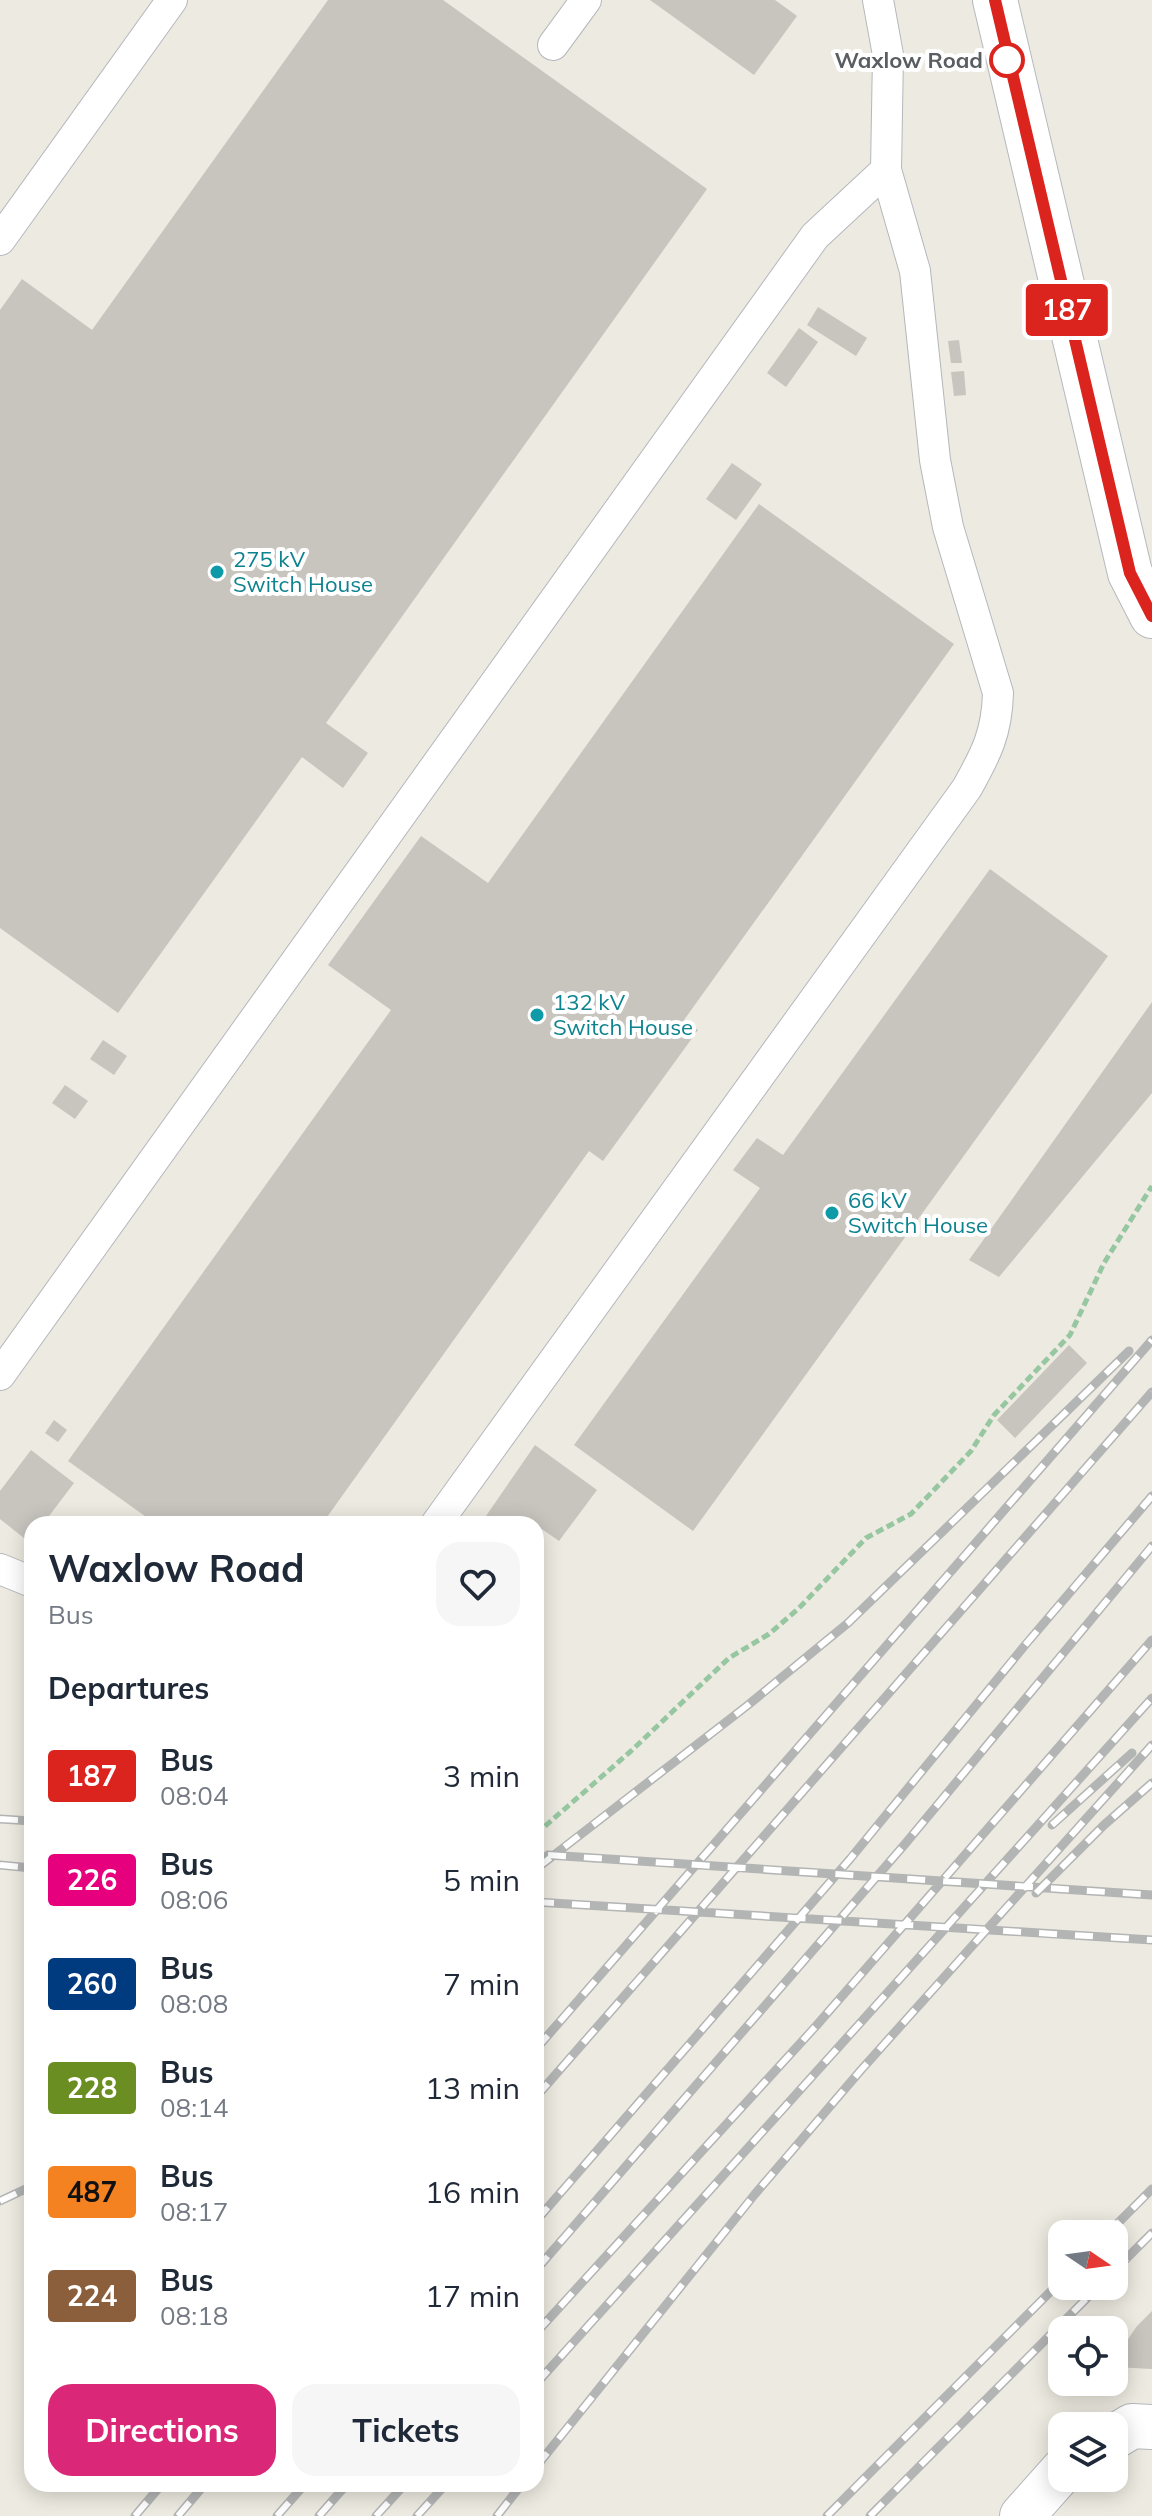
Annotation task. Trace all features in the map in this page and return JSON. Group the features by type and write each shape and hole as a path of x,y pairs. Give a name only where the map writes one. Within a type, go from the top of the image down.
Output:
{"main road":[{"path":"995,0 1130,573 1152,616"},
{"path":"1128,2428 1152,2427"},
{"path":"1022,2516 1048,2487"}],"lane":[{"path":"0,240 172,0"},
{"path":"553,45 586,0"},
{"path":"442,1516 967,788 990,743 997,720 998,693 948,527 935,460 915,271 886,170 888,55 878,0"},
{"path":"0,1375 815,236 886,170"},
{"path":"0,1569 24,1579"}],"path":[{"path":"544,1827 631,1751 729,1658 769,1634 798,1609 866,1538 911,1514 953,1471 971,1451 994,1415 1070,1335 1104,1263 1152,1186"}],"building":[{"name":"275 kV Switch House","path":"328,0 443,0 707,189 326,723 368,753 343,788 302,757 118,1013 0,928 0,310 22,279 92,330"},
{"path":"650,0 775,0 797,16 754,75"},
{"path":"818,307 867,338 856,356 807,325"},
{"path":"799,328 818,342 786,387 767,373"},
{"path":"959,340 962,363 951,363 948,341"},
{"path":"964,371 966,395 954,396 951,372"},
{"path":"732,463 762,484 736,520 706,499"},
{"name":"132 kV Switch House","path":"759,504 954,644 684,1020 698,1030 603,1161 589,1151 328,1516 145,1516 68,1461 391,1010 328,965 421,836 488,883"},
{"name":"66 kV Switch House","path":"990,869 1108,956 693,1531 574,1445 760,1188 733,1170 757,1138 783,1155"},
{"path":"1152,1002 1152,1093 999,1277 969,1260"},
{"path":"103,1040 127,1056 114,1075 90,1059"},
{"path":"65,1085 88,1101 75,1119 52,1103"},
{"path":"1069,1345 1087,1363 1015,1438 997,1420"},
{"path":"54,1420 67,1430 58,1442 45,1433"},
{"path":"535,1445 597,1490 559,1541 544,1530 544,1516 486,1516"},
{"path":"31,1450 74,1483 49,1516 24,1516 24,1538 0,1519 0,1491"},
{"path":"1152,2311 1152,2369 1128,2368 1128,2339"}],"railway":[{"path":"544,2040 1152,1340"},
{"path":"544,1863 748,1705 848,1623 1129,1351"},
{"path":"544,2088 1152,1392"},
{"path":"544,2212 850,1859 1152,1496"},
{"path":"544,2261 905,1844 1152,1546"},
{"path":"544,2324 816,2026 1152,1640"},
{"path":"544,2375 1152,1698"},
{"path":"544,2457 755,2194 861,2070 1152,1745"},
{"path":"1052,1825 1132,1753"},
{"path":"1036,1893 1104,1825 1152,1783"},
{"path":"0,1819 24,1820"},
{"path":"548,1855 1152,1895"},
{"path":"0,1865 24,1867"},
{"path":"544,1902 1152,1940"},
{"path":"1121,2220 1152,2189"},
{"path":"0,2201 24,2190"},
{"path":"1128,2257 1152,2233"},
{"path":"827,2516 1048,2294"},
{"path":"870,2516 1085,2300"},
{"path":"135,2516 155,2492"},
{"path":"178,2516 198,2492"},
{"path":"277,2516 298,2492"},
{"path":"319,2516 340,2492"},
{"path":"376,2516 398,2492"},
{"path":"417,2516 439,2492"},
{"path":"497,2516 516,2492"}],"bus line":[{"name":"187","path":"995,0 1007,62 1130,573 1152,616"}],"place":[{"name":"Waxlow Road","path":"1007,60"},
{"name":"275 kV Switch House","path":"217,572"},
{"name":"132 kV Switch House","path":"537,1015"},
{"name":"66 kV Switch House","path":"832,1213"}]}
